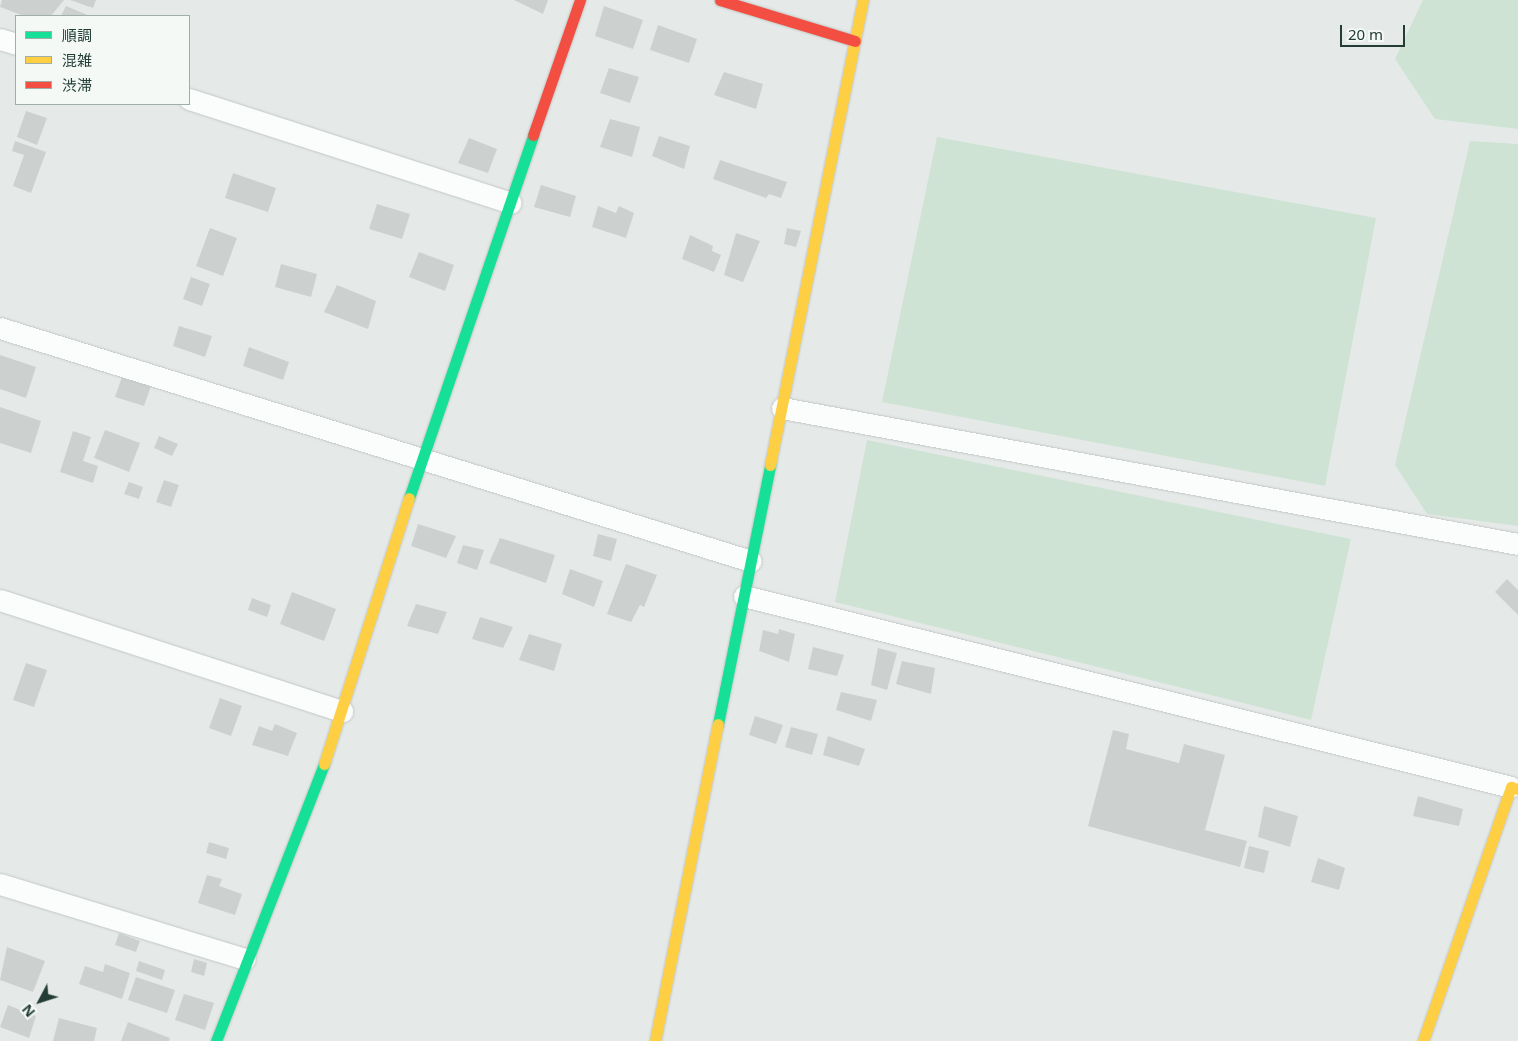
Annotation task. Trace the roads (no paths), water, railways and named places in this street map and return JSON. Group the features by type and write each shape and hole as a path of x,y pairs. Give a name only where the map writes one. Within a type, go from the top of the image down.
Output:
{"street":[{"path":"216,1041 245,959 342,711 420,461 580,0"},
{"path":"720,0 855,41"},
{"path":"655,1041 863,0"},
{"path":"0,39 15,44"},
{"path":"190,99 511,203"},
{"path":"0,328 420,461 751,561"},
{"path":"782,408 1518,544"},
{"path":"744,596 1514,788 1423,1041"},
{"path":"0,600 342,711"},
{"path":"0,884 245,959"}]}
